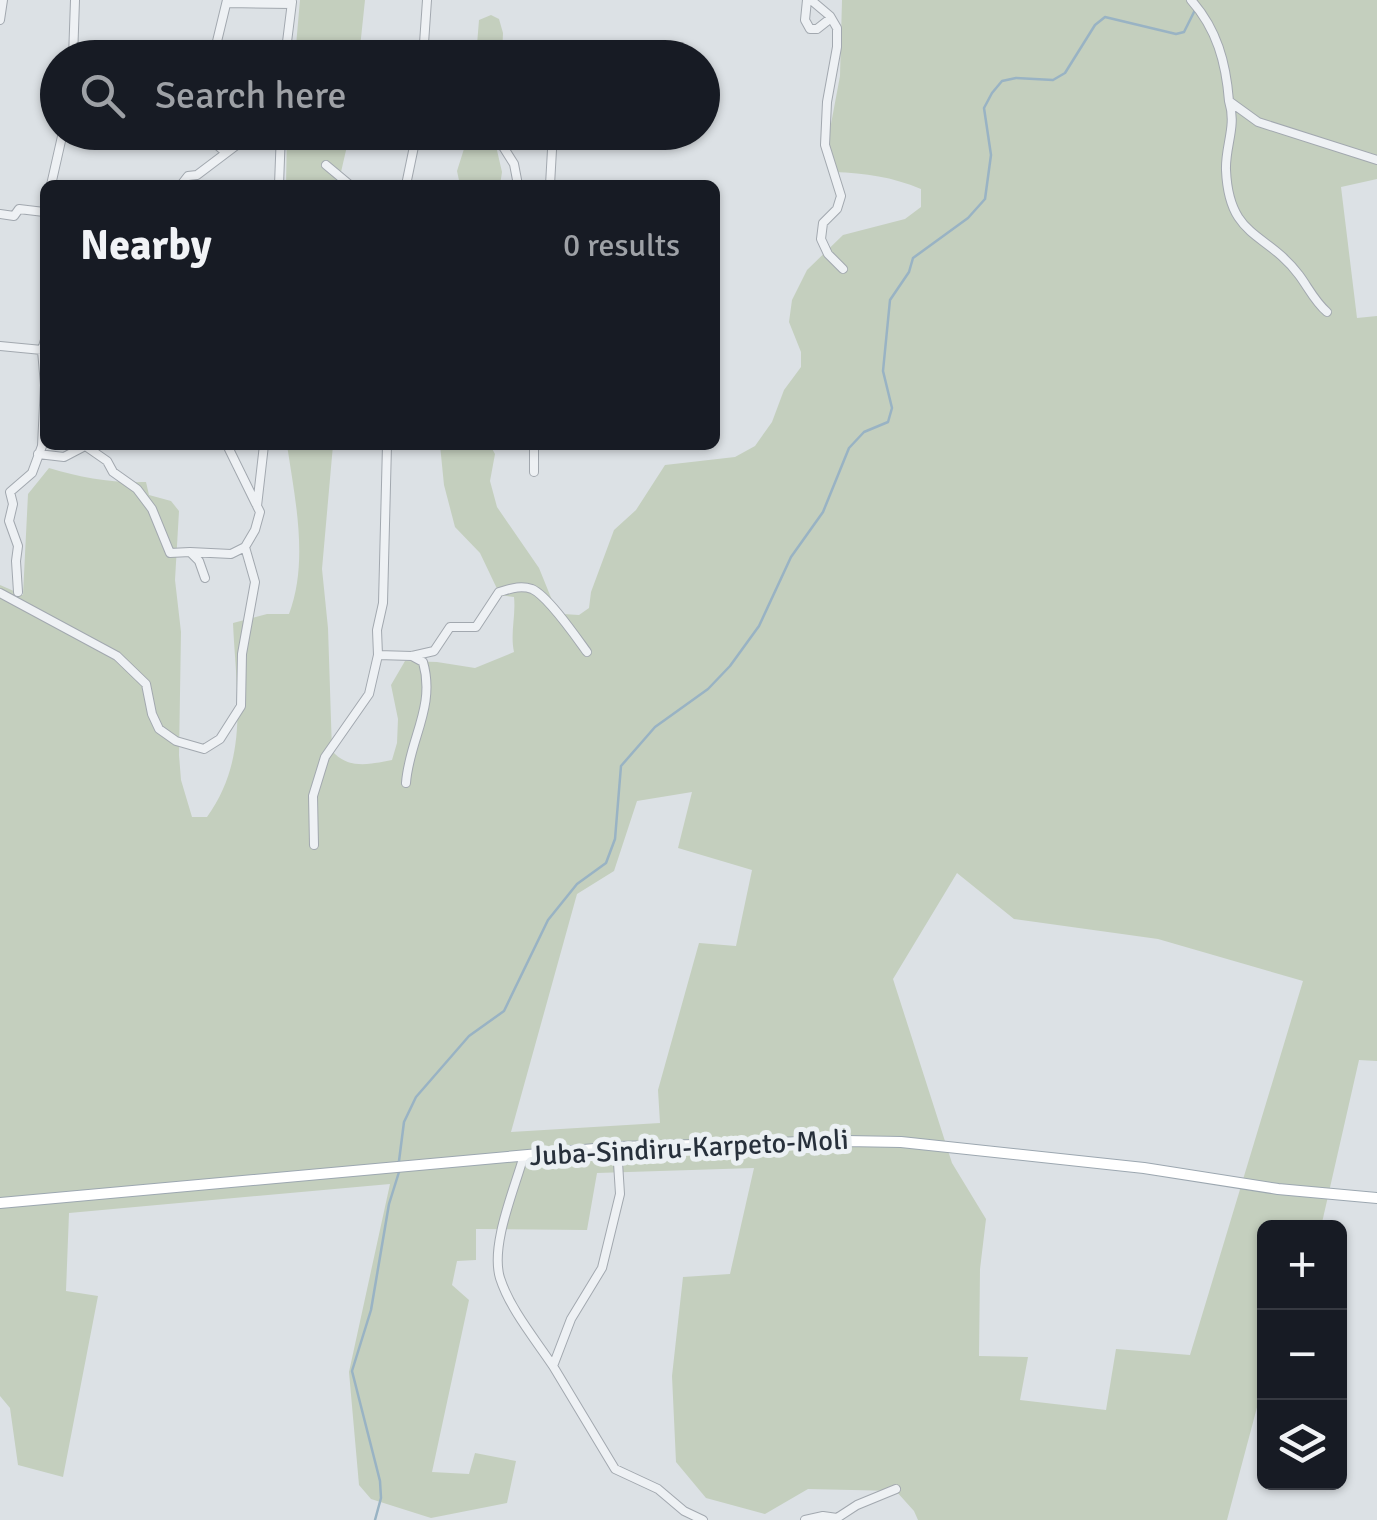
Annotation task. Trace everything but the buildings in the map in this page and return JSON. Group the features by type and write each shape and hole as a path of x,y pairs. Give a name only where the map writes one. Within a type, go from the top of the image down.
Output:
{"main road":[{"name":"Juba-Sindiru-Karpeto-Moli","path":"0,1203 618,1147 880,1141 1144,1168 1278,1189 1377,1198"}],"street":[{"path":"0,20 3,0"},
{"path":"73,40 74,0"},
{"path":"424,40 427,0"},
{"path":"809,0 831,18 838,35 827,102 826,145 842,196 838,209 823,223 822,239 823,248 844,270"},
{"path":"809,0 806,20 810,29 831,18"},
{"path":"1191,0 1213,30 1227,74 1234,122 1226,169 1232,211 1255,237 1299,274 1327,312"},
{"path":"217,40 227,1 292,2 287,40"},
{"path":"1230,101 1258,122 1377,160"},
{"path":"52,180 60,150"},
{"path":"185,180 227,150"},
{"path":"279,180 280,150"},
{"path":"407,180 413,150"},
{"path":"506,150 517,180"},
{"path":"550,180 552,150"},
{"path":"326,165 344,180"},
{"path":"0,214 40,212"},
{"path":"0,346 40,345"},
{"path":"18,592 18,546 9,521 12,504 5,492 32,473 40,450"},
{"path":"38,454 64,457 77,450"},
{"path":"91,450 137,489 152,509 170,553 231,554 246,547 260,512 229,450"},
{"path":"257,506 263,450"},
{"path":"314,846 313,796 325,757 340,730 370,694 378,655 376,630 383,603 387,450"},
{"path":"534,450 534,472"},
{"path":"0,593 117,656 146,684 159,729 176,741 204,749 220,738 241,706 242,654 255,582 246,547"},
{"path":"190,552 200,561 205,578"},
{"path":"378,655 412,656 434,651 450,627 476,627 498,592 518,586 535,590 587,652"},
{"path":"406,783 428,704 423,662 412,656"},
{"path":"553,1366 571,1319 602,1268 620,1194 618,1147"},
{"path":"524,1155 502,1226 498,1266 501,1280 524,1324 615,1469 658,1489 703,1520"},
{"path":"805,1520 836,1518 896,1489"}],"green space":[{"path":"300,0 365,0 361,40 296,40"},
{"path":"842,0 1377,0 1377,179 1341,187 1357,318 1377,316 1377,1061 1359,1060 1323,1220 1257,1220 1257,1407 1227,1520 918,1520 896,1491 808,1489 765,1514 706,1498 676,1462 672,1376 683,1277 730,1274 754,1168 597,1173 587,1230 476,1229 476,1260 457,1261 452,1285 469,1300 432,1472 469,1474 475,1453 516,1461 507,1503 431,1518 371,1499 359,1485 349,1372 390,1184 69,1213 66,1291 98,1296 63,1477 18,1465 10,1408 0,1396 0,585 23,595 28,494 49,468 97,479 146,482 149,495 171,501 179,511 175,580 181,632 181,780 192,817 207,817 221,794 235,748 233,623 267,614 289,614 295,594 298,530 288,450 333,450 322,569 332,751 353,763 392,760 398,719 391,685 405,661 475,668 514,652 514,597 500,595 480,553 455,527 444,485 440,450 493,450 490,481 497,507 539,568 554,605 563,614 579,615 589,608 614,530 636,510 665,465 735,457 755,446 772,422 784,390 801,367 801,352 789,322 792,300 807,270 843,235 905,219 921,207 921,189 879,176 834,172 825,156 840,76","holes":["692,792 678,848 752,870 736,946 699,943 658,1090 660,1123 511,1132 577,894 614,871 637,801","957,873 1014,919 1158,939 1303,981 1190,1355 1116,1349 1106,1410 1020,1400 1028,1357 979,1356 980,1269 986,1219 952,1163 893,979"]},
{"path":"491,15 499,19 503,40 477,40 479,20"},
{"path":"287,150 346,150 339,180 286,180"},
{"path":"464,150 497,150 501,180 459,180 457,171"}],"waterway":[{"path":"399,1161 404,1122 416,1097 469,1036 504,1011 548,920 577,884 606,863 615,839 621,766 655,727 708,689 730,666 759,626 791,557 823,512 849,448 864,432 888,422 892,408 883,371 890,300 909,272 913,258 968,218 985,199 991,155 984,108 992,93 1002,81 1053,80 1065,73 1095,25 1105,17 1176,34 1184,32 1195,10"},
{"path":"375,1520 381,1498 380,1481 352,1371 371,1310 389,1204 399,1172"}]}
